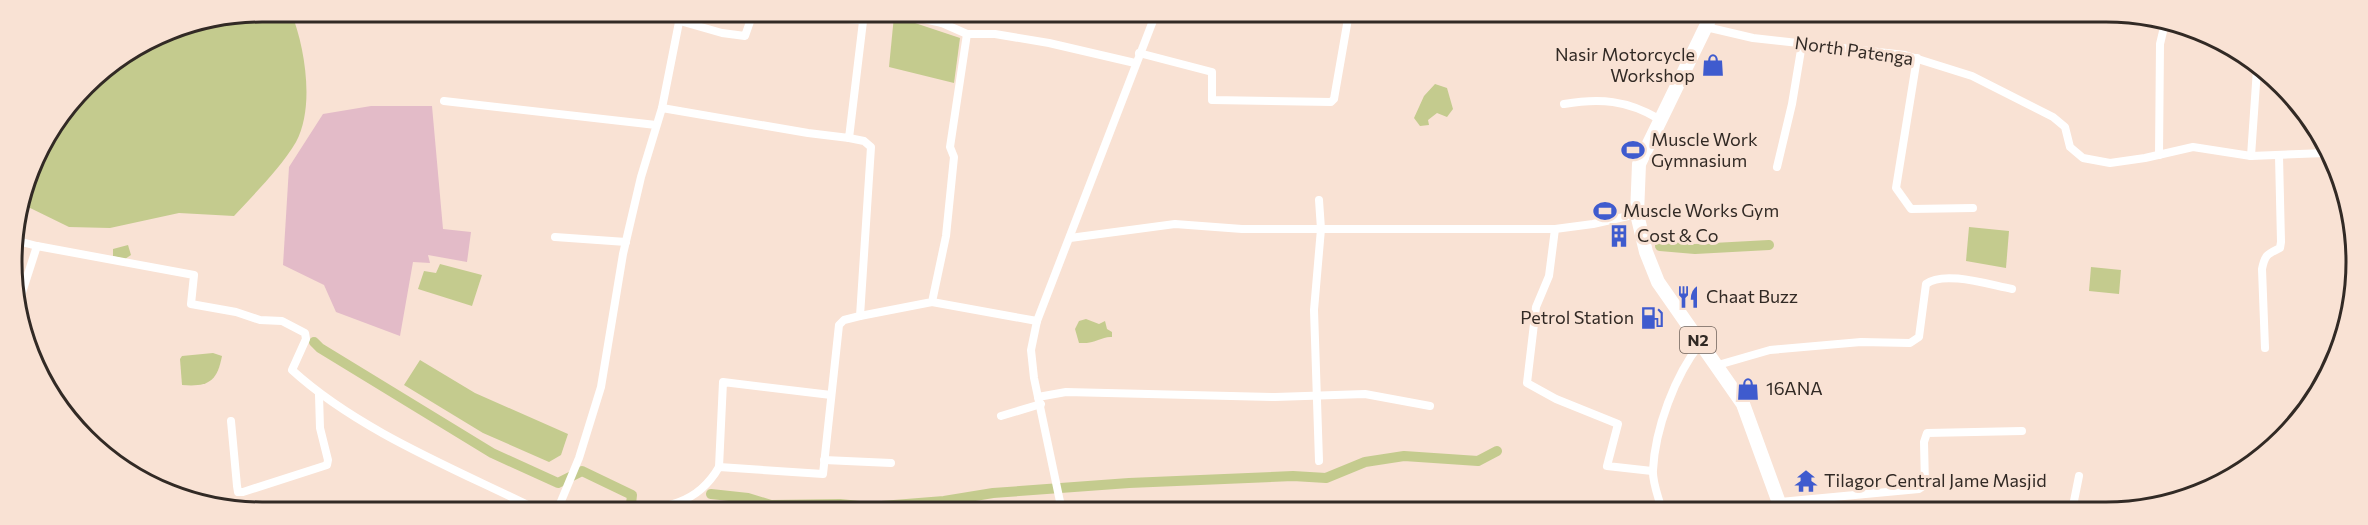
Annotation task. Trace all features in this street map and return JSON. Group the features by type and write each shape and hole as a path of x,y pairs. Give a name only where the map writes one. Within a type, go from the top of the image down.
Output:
{"highway":[{"name":"N2","path":"1708,22 1685,74 1659,119 1639,164 1638,214 1646,252 1658,282 1743,404 1779,502"}],"street":[{"path":"561,502 579,458 601,387 626,242 662,108 679,22"},
{"path":"693,22 722,33 745,36 750,22"},
{"path":"849,138 862,22"},
{"path":"938,22 967,34 994,34 1049,43 1135,63"},
{"path":"1060,502 1031,350 1037,321 1152,22"},
{"path":"1139,53 1212,72 1212,100 1330,102 1334,99 1347,22"},
{"name":"North Patenga","path":"1706,27 1753,38 1905,55 1972,76 2054,117 2065,127 2070,147 2083,158 2110,163 2193,147 2251,156 2319,153"},
{"path":"2159,155 2160,44 2163,30"},
{"path":"932,302 946,236 954,157 950,147 967,34"},
{"path":"1776,167 1792,104 1802,44"},
{"path":"1917,58 1896,188 1911,209 1973,208"},
{"path":"2251,156 2257,76"},
{"path":"1564,104 1593,99 1610,100 1640,107 1659,119"},
{"path":"444,101 657,125"},
{"path":"662,108 849,138 864,141 871,147 860,316"},
{"path":"2265,348 2262,269 2264,258 2269,251 2280,248 2281,242 2279,156"},
{"path":"1319,200 1321,229 1314,310 1319,461"},
{"path":"1070,238 1175,224 1242,229 1555,229 1638,214"},
{"path":"1555,229 1549,276 1536,307 1527,383 1556,399 1618,424 1607,466 1652,471"},
{"path":"555,237 626,242"},
{"path":"24,242 194,275 191,304 236,312 260,320 282,321 305,333 306,339 292,370 319,395 406,445 522,502"},
{"path":"24,286 37,246"},
{"path":"1718,365 1770,350 1861,342 1910,343 1919,337 1926,284 1932,280 1949,278 2012,289"},
{"path":"719,467 823,474 839,325 844,320 932,302 1037,321"},
{"path":"1660,502 1652,471 1660,434 1677,380 1700,344"},
{"path":"677,502 700,493 710,484 719,467 723,382 831,395"},
{"path":"1001,416 1039,400 1066,392 1316,397 1365,394 1430,406"},
{"path":"231,421 238,492 243,492 327,465 328,460 320,428 319,395"},
{"path":"1820,502 1920,489 1925,485 1924,442 1927,433 2022,431"},
{"path":"824,460 891,463"},
{"path":"2074,502 2079,476"}],"shaded area":[{"path":"295,22 306,77 302,128 283,162 234,216 179,213 110,228 69,227 29,208 35,185 55,142 72,116 104,82 142,55 185,35 216,27 247,23"},
{"path":"893,22 912,22 960,38 954,83 889,67"},
{"path":"1435,84 1447,88 1453,109 1447,117 1437,113 1428,120 1429,125 1420,126 1414,118 1424,96"},
{"path":"371,106 432,106 443,229 471,232 467,262 428,255 430,263 413,262 400,336 336,312 324,285 283,265 289,167 323,114"},
{"path":"1969,227 2009,231 2006,268 1966,261"},
{"path":"128,245 131,255 125,259 113,256 113,249"},
{"path":"440,264 482,275 472,306 418,289 424,271 436,273"},
{"path":"2091,267 2121,270 2119,294 2089,291"},
{"path":"1086,319 1099,324 1105,321 1107,329 1112,332 1112,337 1079,343 1075,329 1079,321"},
{"path":"213,353 222,356 214,377 205,384 182,385 180,359 182,356"},
{"path":"420,360 475,393 568,434 561,455 549,462 483,433 404,385"}],"waterway":[{"path":"1660,246 1695,249 1769,245"},
{"path":"314,342 320,348 492,453 558,483 582,471 632,495 631,502"},
{"path":"932,502 993,493 1129,483 1293,476 1326,478 1365,462 1404,456 1478,461 1497,451"},
{"path":"711,494 748,498 761,502"}],"place":[{"name":"Nasir Motorcycle Workshop","path":"1713,65"},
{"name":"Muscle Work Gymnasium","path":"1633,150"},
{"name":"Muscle Works Gym","path":"1605,211"},
{"name":"Cost & Co","path":"1619,236"},
{"name":"Chaat Buzz","path":"1688,297"},
{"name":"Petrol Station","path":"1652,318"},
{"name":"16ANA","path":"1748,389"},
{"name":"Tilagor Central Jame Masjid","path":"1806,481"}]}
